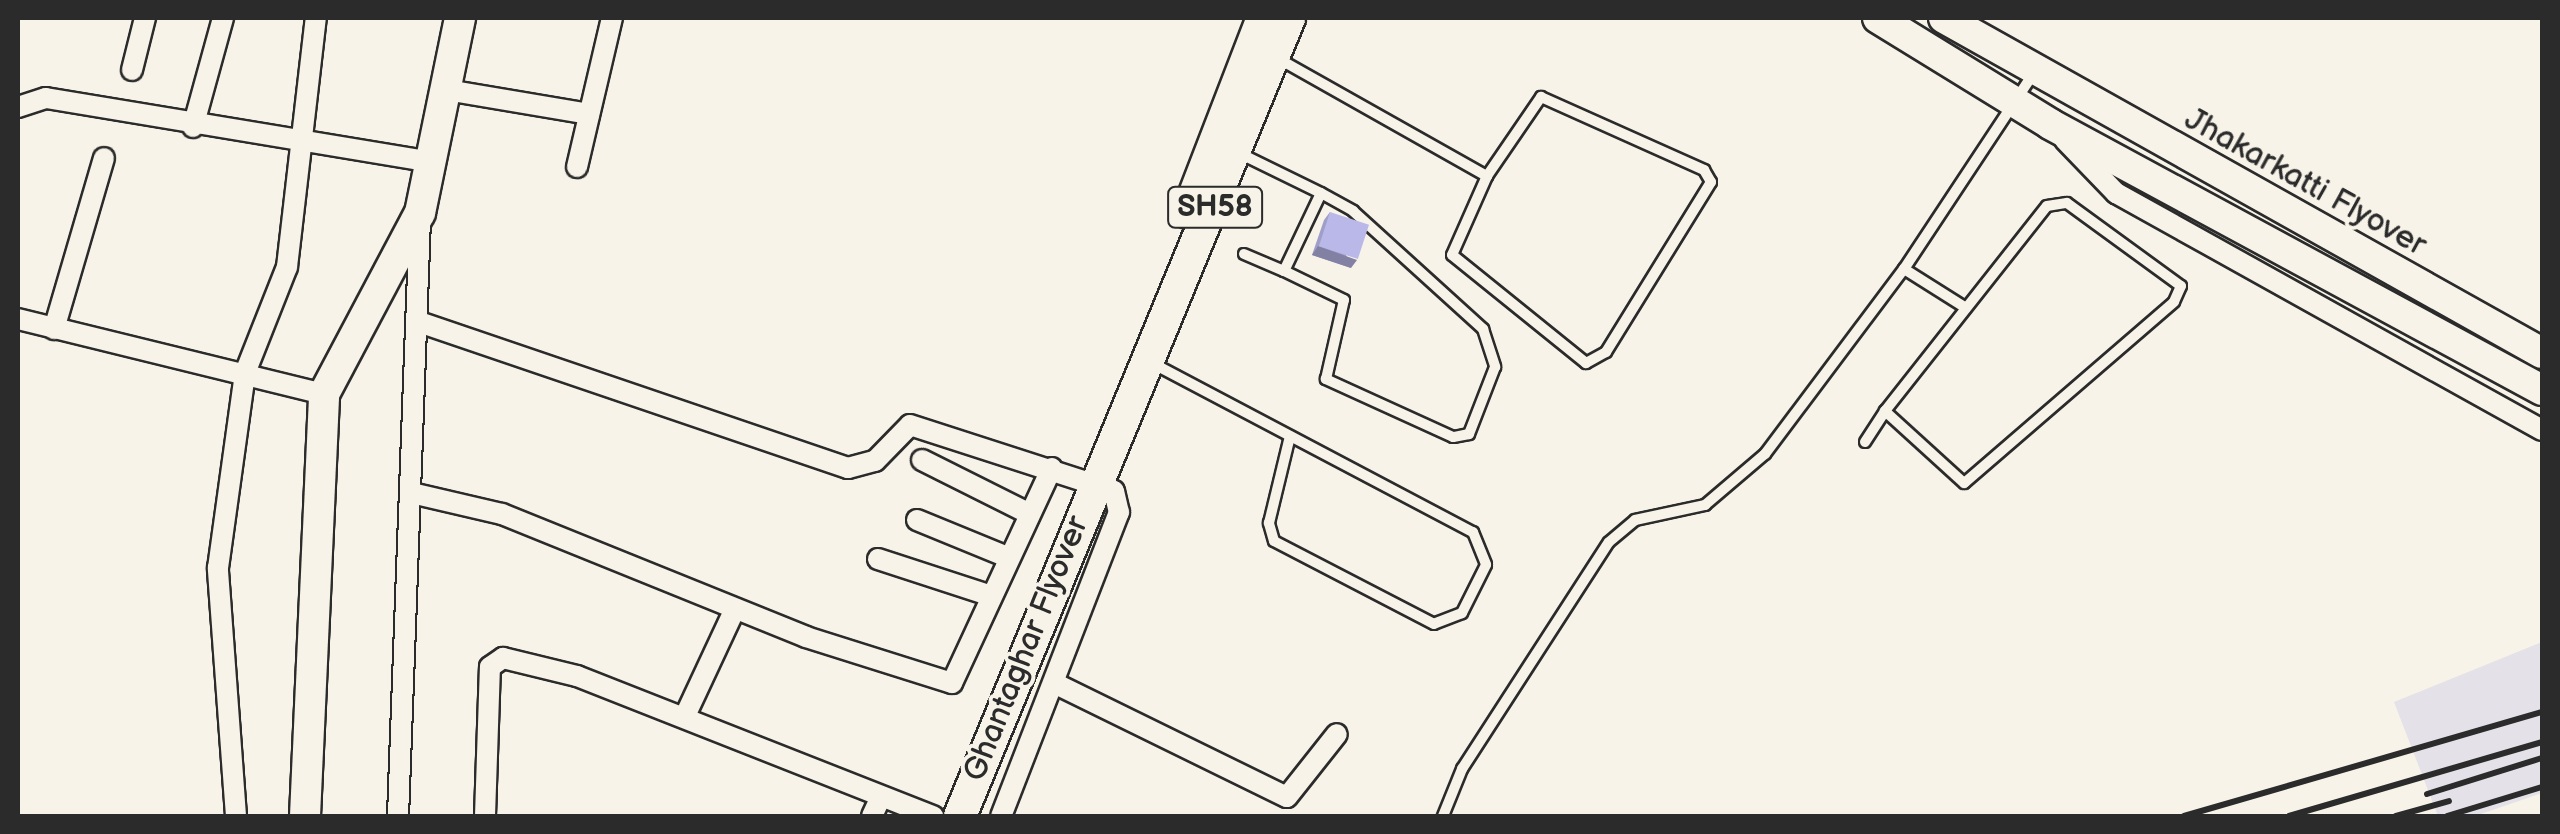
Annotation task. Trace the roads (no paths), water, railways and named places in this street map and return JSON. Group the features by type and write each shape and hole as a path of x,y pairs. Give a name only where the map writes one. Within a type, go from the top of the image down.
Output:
{"main road":[{"path":"305,816 324,394 420,213 434,162 460,18"},
{"name":"SH58","path":"1226,147 1263,18"},
{"name":"SH58","path":"1091,490 1226,147 1290,18"},
{"name":"Jhakarkatti Flyover","path":"1878,18 2050,124 2542,390"},
{"name":"Jhakarkatti Flyover","path":"1944,18 2033,74 2542,353"},
{"name":"Ghantaghar Flyover","path":"960,816 1091,490"}],"street":[{"path":"132,70 146,18"},
{"path":"193,126 223,18"},
{"path":"236,816 216,608 245,373 282,287 306,146 316,18"},
{"path":"577,167 612,18"},
{"path":"446,90 589,114"},
{"path":"18,105 46,98 306,146 434,162"},
{"path":"2050,124 2116,193 2542,430"},
{"path":"54,329 104,158"},
{"path":"398,816 416,494 420,213"},
{"path":"18,319 324,394"},
{"path":"419,322 848,468 875,460 910,426 1052,468 1091,490 1114,491 1119,512 1001,816"},
{"path":"922,460 1028,513"},
{"path":"416,494 502,514 735,609 952,683 988,594 1052,468"},
{"path":"917,520 1007,557"},
{"path":"878,559 988,594"},
{"path":"685,716 735,609"},
{"path":"484,816 490,667 503,658 685,716 876,807 932,816"},
{"path":"1054,683 1287,797 1337,734"}],"lane":[{"path":"1272,55 1487,176"},
{"path":"1443,816 1462,769 1608,542 1635,520 1705,506 1765,454 1904,269 2018,106 2033,74"},
{"path":"1541,97 1704,170 1711,182 1606,352 1586,364 1452,255 1487,176 1541,97"},
{"path":"1226,147 1321,192 1483,329 1495,367 1469,434 1453,436 1340,391 1324,366 1344,300 1244,254"},
{"path":"1284,272 1321,192"},
{"path":"1865,442 1885,411 1966,308 2057,202 2181,286 2174,302 1964,483 1885,411"},
{"path":"1904,269 1966,308"},
{"path":"1143,358 1473,532 1486,565 1462,613 1434,624 1274,542 1268,523 1290,436"}],"railway":[{"path":"2184,816 2542,712"},
{"path":"2289,816 2542,742"},
{"path":"2427,794 2542,758"},
{"path":"2447,816 2542,787"},
{"path":"2396,816 2449,801"}]}
